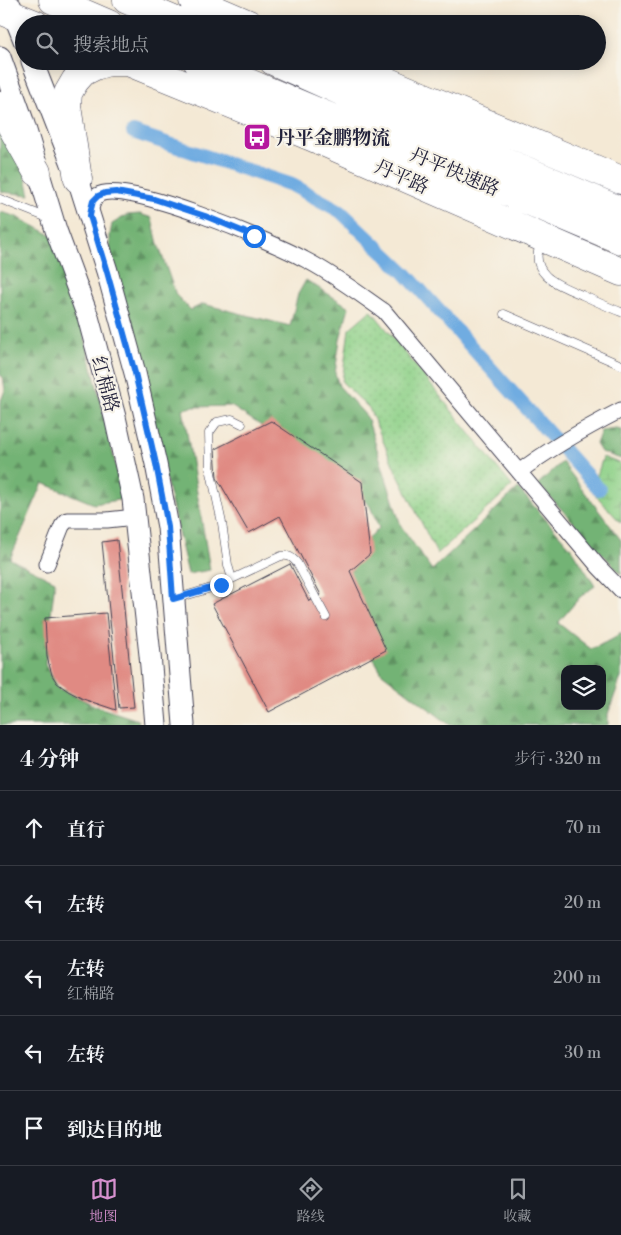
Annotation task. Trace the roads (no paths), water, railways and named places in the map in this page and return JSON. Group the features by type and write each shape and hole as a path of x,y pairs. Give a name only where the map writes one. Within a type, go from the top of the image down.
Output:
{"highway":[{"path":"53,0 88,15"},
{"path":"127,0 162,15"},
{"path":"193,0 229,15"},
{"path":"78,179 67,106 68,93 75,81 87,70"},
{"name":"丹平路","path":"146,70 307,135 621,272"},
{"name":"丹平快速路","path":"218,70 621,240"},
{"name":"丹平快速路","path":"294,70 374,106 621,211"},
{"path":"359,70 621,180"},
{"path":"0,106 38,172"}],"main road":[{"name":"红棉路","path":"0,57 23,121 52,220 88,317 115,417 133,499 156,725"},
{"name":"红棉路","path":"36,70 78,179 90,216 135,373 156,464 168,527 184,725"}],"street":[{"path":"90,216 93,201 105,193 116,192 154,199 246,232 305,259 352,288 384,311 598,566 621,590"},
{"path":"519,472 534,460 621,410"},
{"path":"48,564 62,526 67,520 106,520 135,517"}],"lane":[{"path":"0,199 52,220"},
{"path":"543,238 538,248 538,261 541,270 547,278 559,286 621,312"},
{"path":"504,314 621,365"},
{"path":"232,579 210,468 209,433 217,422 232,419 242,424"},
{"path":"173,599 221,585 281,556 288,555 297,562 326,616"}],"waterway":[{"path":"133,132 292,185 340,211 405,273 599,489"}],"place":[{"name":"丹平金鹏物流","path":"257,137"}]}
